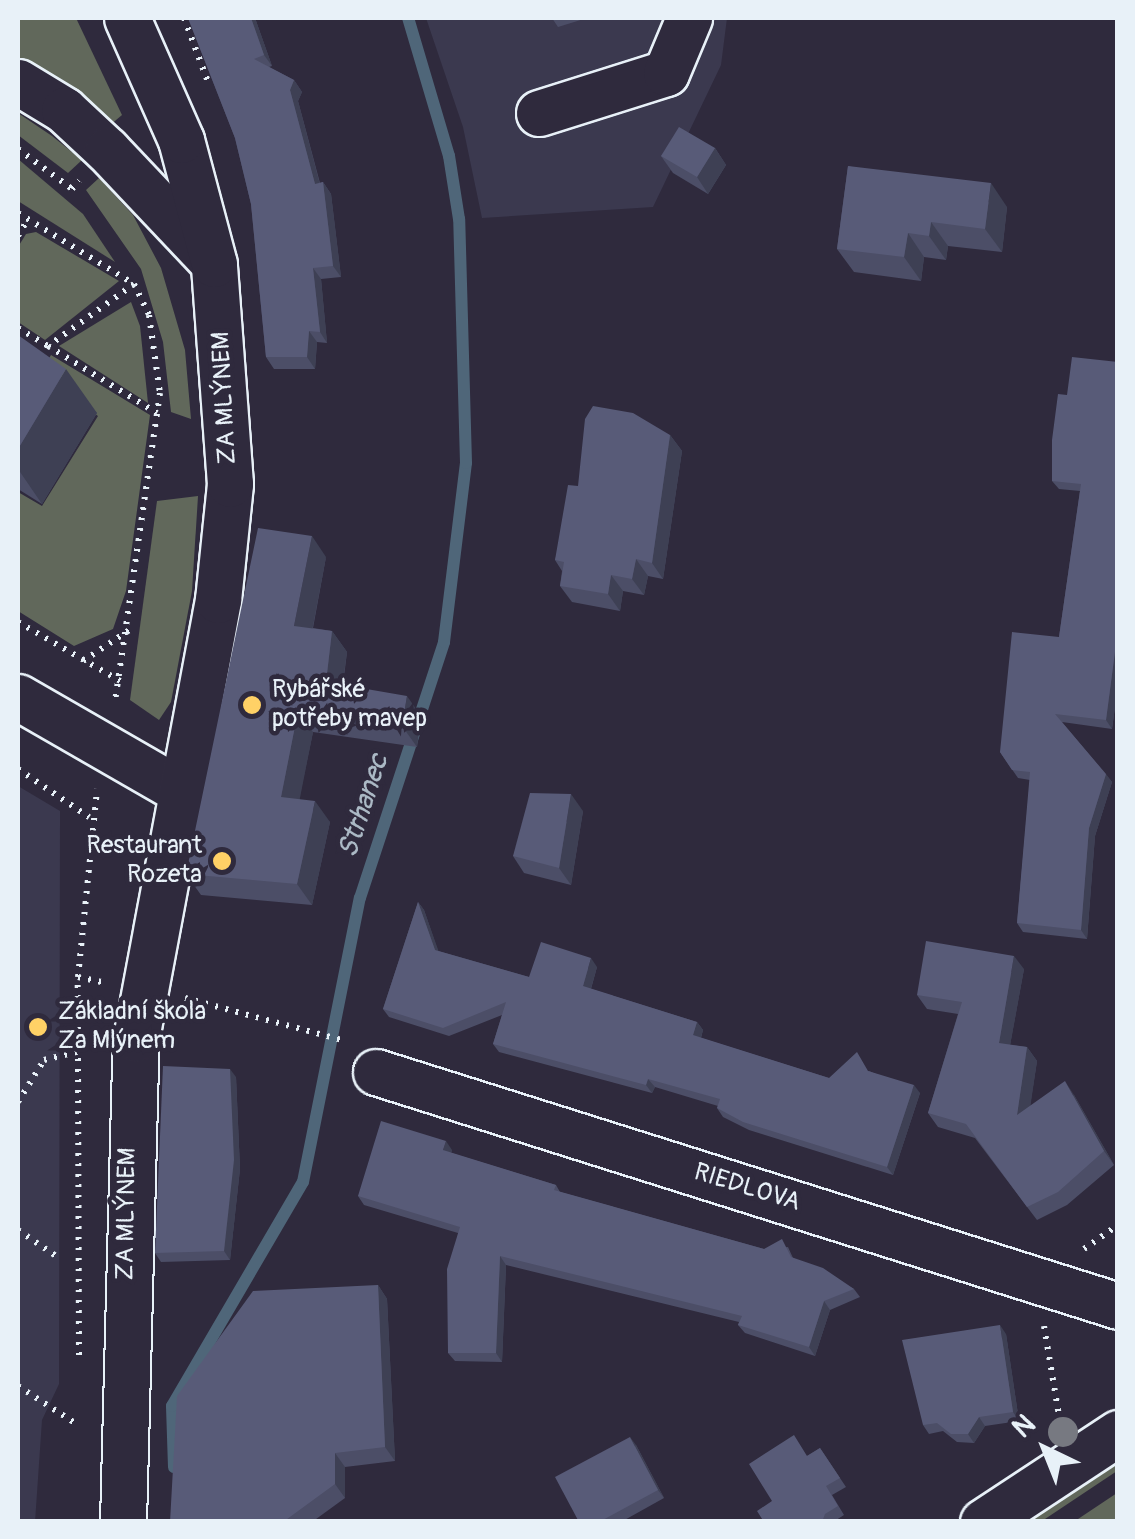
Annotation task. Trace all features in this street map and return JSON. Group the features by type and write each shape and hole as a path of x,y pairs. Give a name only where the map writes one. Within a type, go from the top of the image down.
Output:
{"street":[{"name":"ZA MLÝNEM","path":"122,1522 130,1093 218,600 230,484 214,264 182,140 127,18"},
{"path":"539,112 666,73 690,18"},
{"path":"18,82 64,110 120,162 214,264"},
{"path":"18,697 183,792"},
{"name":"RIEDLOVA","path":"368,1059 1118,1306"},
{"path":"983,1522 1118,1433"}],"path":[{"path":"18,213 134,284 149,314 157,413 131,629 120,681 18,622"},
{"path":"18,236 28,219"},
{"path":"36,369 48,346 134,284"},
{"path":"18,328 157,413"},
{"path":"83,661 131,629"},
{"path":"18,769 89,818 80,1051 79,1367"},
{"path":"177,996 316,1033 368,1059"},
{"path":"18,1102 44,1060 80,1051"},
{"path":"1063,1437 1041,1310 1067,1261 1118,1225"},
{"path":"18,1230 59,1258"},
{"path":"18,1386 78,1425"},
{"path":"78,1444 79,1406"}],"shaded area":[{"path":"426,18 727,18 721,65 653,207 482,218 463,127"},
{"name":"Základní škola Za Mlýnem","path":"18,786 60,811 59,1384 42,1420 35,1522 18,1521"}],"green space":[{"path":"18,18 76,18 122,115 109,126 18,58"},
{"path":"18,113 82,160 68,173 18,135"},
{"path":"18,159 83,214 115,262 18,201"},
{"path":"99,178 133,215 161,268 185,350 191,419 171,412 163,342 141,269 86,190"},
{"path":"36,232 119,281 45,340 18,322 18,247 26,234"},
{"path":"131,302 140,326 148,403 59,346"},
{"path":"51,355 150,415 126,591 113,629 74,646 18,611 18,492 42,506 98,416 40,374"},
{"path":"198,496 192,591 171,702 159,720 130,700 157,501"},
{"path":"1117,1459 1117,1471 1042,1521 1024,1522"},
{"path":"1117,1493 1117,1521 1075,1521"}],"building":[{"path":"188,18 251,18 264,55 254,59 294,80 290,90 315,184 323,182 333,266 313,268 320,332 309,331 307,357 266,357 251,204 235,138"},
{"path":"679,127 715,148 697,177 661,156"},
{"path":"848,166 991,183 985,229 931,222 929,236 908,233 904,257 837,249"},
{"path":"18,335 66,369 18,449"},
{"path":"1072,357 1118,362 1118,629 1106,720 1055,714 1106,774 1089,828 1081,930 1017,923 1030,772 1012,770 1000,752 1012,632 1059,637 1081,484 1052,481 1052,440 1058,394 1067,395"},
{"path":"593,406 633,413 670,435 652,563 636,559 632,579 611,575 608,594 560,586 564,562 555,560 568,485 578,486 585,419"},
{"path":"258,528 312,536 294,626 332,631 326,682 407,696 402,726 298,711 281,797 315,801 297,884 186,874"},
{"path":"530,793 571,794 559,868 513,856"},
{"path":"418,902 435,950 529,977 541,942 591,958 583,986 697,1022 693,1035 829,1078 857,1052 868,1071 914,1085 887,1167 743,1122 717,1108 720,1099 648,1079 646,1085 493,1044 506,1002 443,1028 383,1009"},
{"path":"926,941 1014,956 999,1043 1027,1047 1017,1115 1065,1081 1104,1151 1058,1192 1027,1207 966,1124 928,1113 962,1002 917,995"},
{"path":"163,1066 230,1069 234,1160 224,1251 155,1253"},
{"path":"381,1121 446,1141 443,1150 556,1185 554,1190 764,1249 782,1239 791,1257 823,1268 854,1289 824,1301 809,1347 738,1325 742,1316 500,1256 496,1353 448,1353 447,1269 460,1227 358,1196"},
{"path":"378,1285 385,1447 335,1453 335,1484 283,1522 170,1522 177,1396 253,1291"},
{"path":"1000,1325 1013,1412 979,1417 968,1434 951,1434 937,1423 923,1425 902,1340"},
{"path":"794,1435 807,1456 820,1448 840,1478 826,1486 838,1506 825,1514 822,1522 764,1522 757,1511 772,1501 749,1464"},
{"path":"630,1437 658,1490 599,1522 579,1522 555,1477"}],"waterway":[{"name":"Strhanec","path":"174,1467 172,1406 303,1182 360,898 444,642 466,463 459,219 449,156 408,18"}],"place":[{"name":"Rybářské potřeby mavep","path":"252,705"},
{"name":"Restaurant Rozeta","path":"222,861"},
{"name":"Základní škola Za Mlýnem","path":"38,1027"}]}
